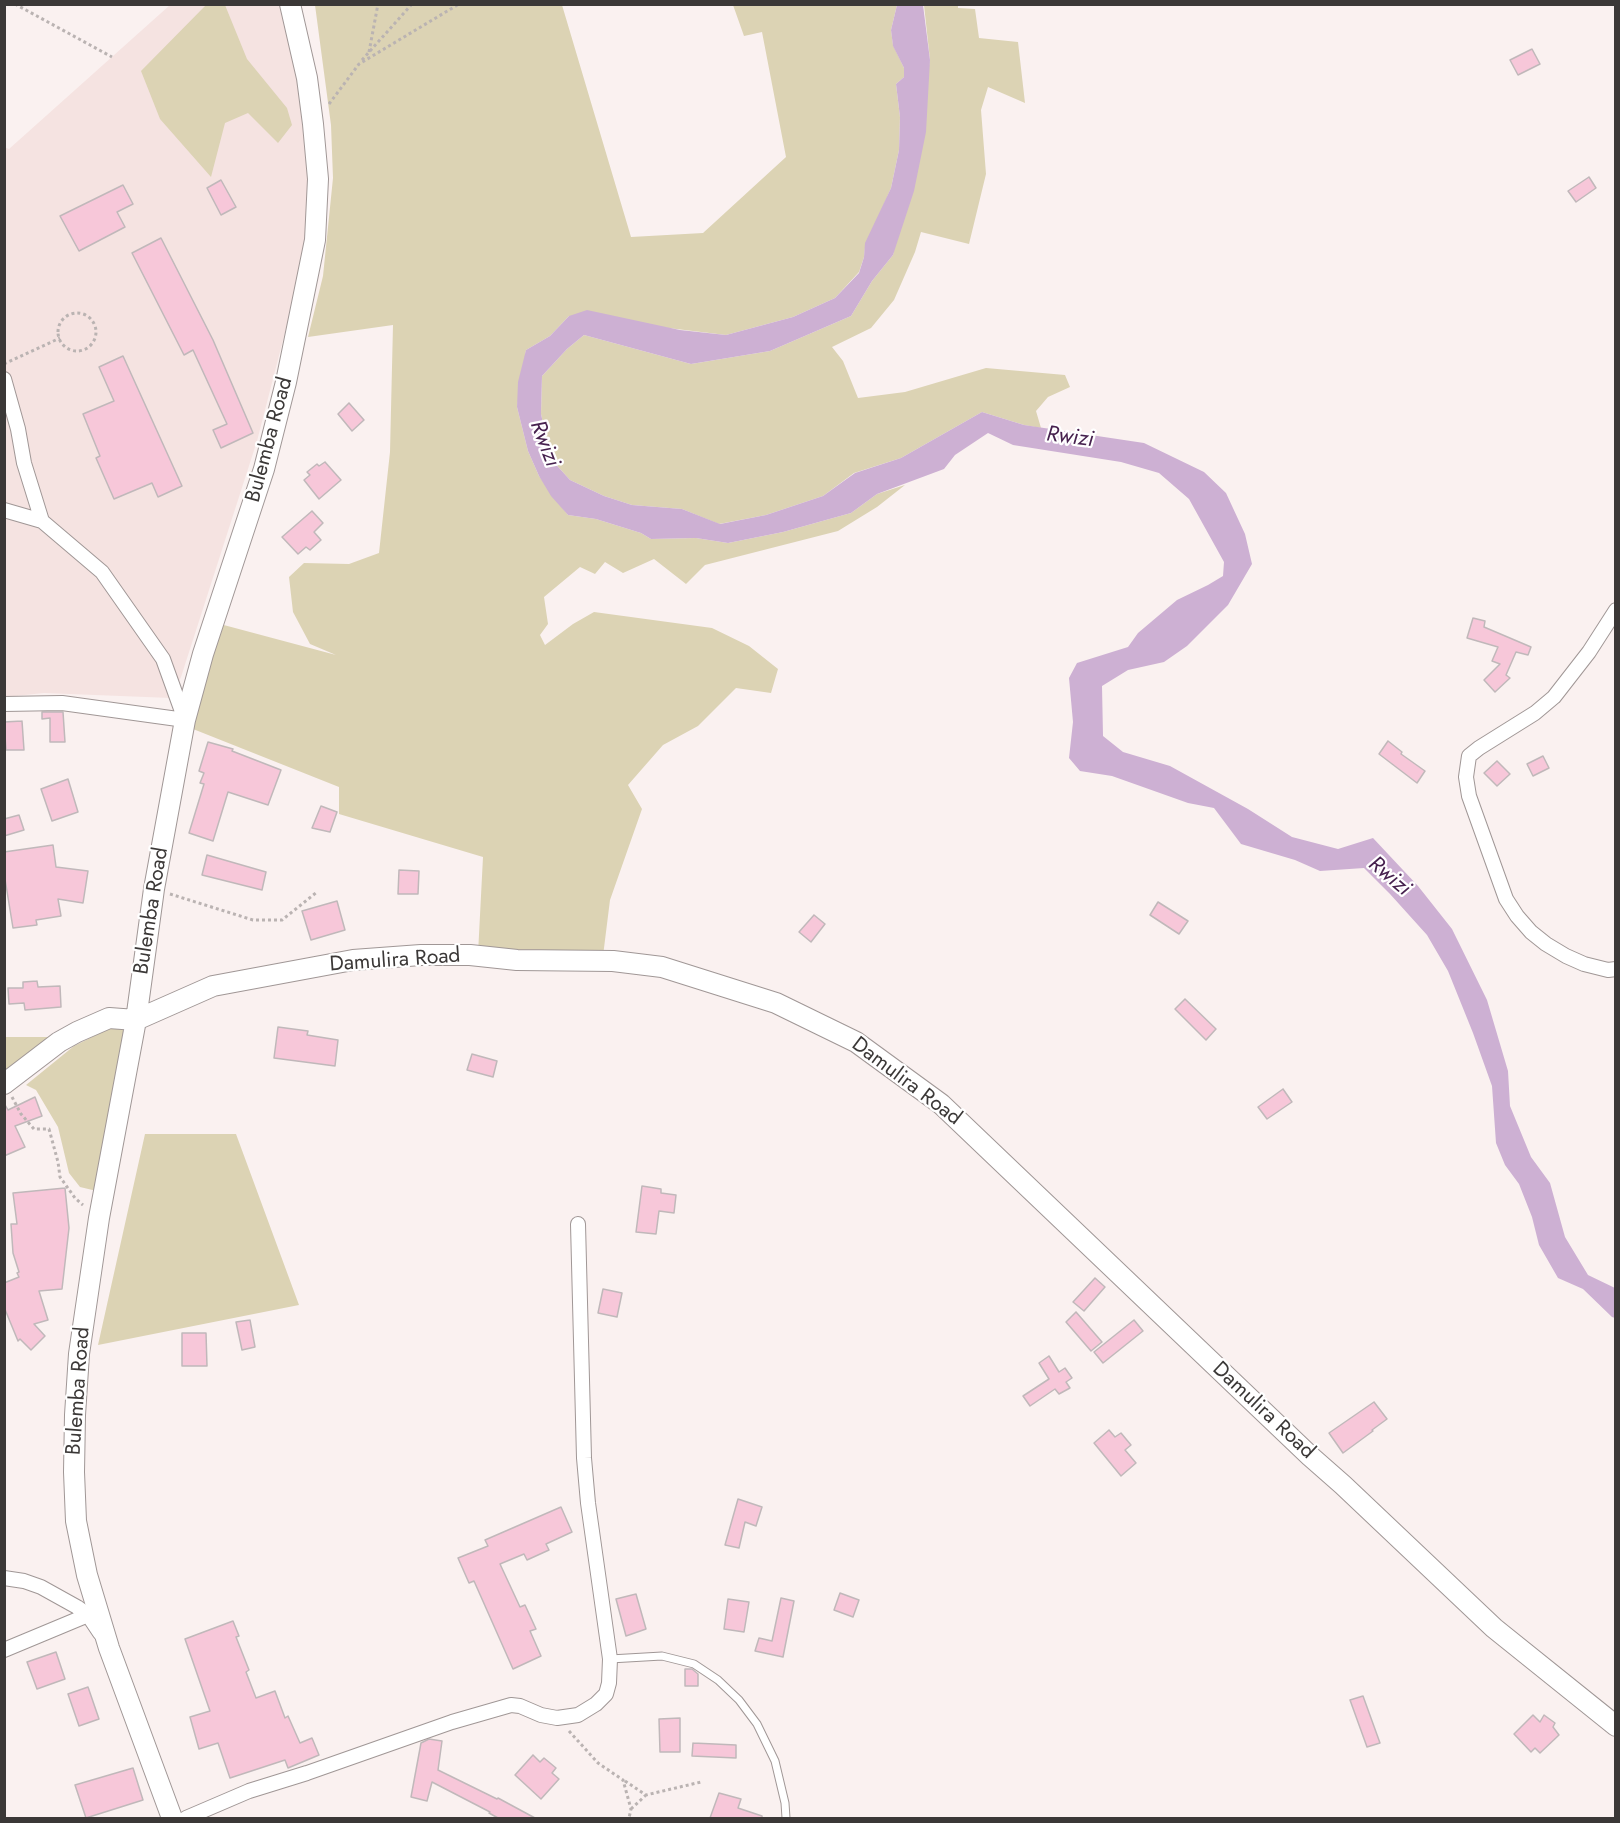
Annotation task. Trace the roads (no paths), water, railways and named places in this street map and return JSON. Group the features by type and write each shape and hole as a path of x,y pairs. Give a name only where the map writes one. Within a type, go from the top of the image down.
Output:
{"street":[{"name":"Bulemba Road","path":"172,1818 109,1648 87,1575 76,1521 75,1416 79,1354 99,1218 136,1020 154,889 186,720 203,654 264,469 289,371 315,240 318,179 313,124 307,78 290,4"},
{"path":"4,379 18,429 24,463 42,521"},
{"path":"4,510 42,521 102,572 163,659 186,720 62,703 4,704"},
{"path":"1616,610 1589,652 1554,697 1535,713 1469,756 1466,777 1470,796 1502,889 1517,916 1531,932 1566,956 1584,964 1608,970 1616,969"},
{"name":"Damulira Road","path":"7,1089 39,1057 77,1032 109,1018 136,1020 213,986 353,960 421,955 517,960 613,961 662,968 776,1003 856,1042 941,1104 1494,1628 1616,1726"},
{"path":"186,1818 249,1791 452,1722 511,1705 557,1718 578,1715 596,1704 606,1694 610,1659 588,1503 585,1458 578,1224"},
{"path":"4,1578 24,1581 41,1587 77,1607 88,1615 109,1648"},
{"path":"4,1650 88,1615"}],"lane":[{"path":"610,1659 662,1656 693,1664 718,1680 739,1700 757,1724 775,1761 785,1803 786,1818"}],"water":[{"name":"Rwizi","path":"897,5 923,5 930,60 926,132 914,191 893,255 872,281 851,316 770,351 691,364 584,335 567,349 542,376 541,414 551,459 570,480 604,496 632,505 682,509 720,524 766,515 823,496 855,473 901,458 982,412 1024,425 1144,443 1204,472 1226,493 1245,534 1252,564 1228,605 1187,646 1164,662 1128,670 1102,686 1103,736 1123,752 1170,766 1248,809 1292,837 1338,849 1373,838 1418,886 1452,929 1487,1000 1508,1071 1510,1106 1531,1157 1550,1183 1565,1237 1588,1275 1615,1288 1615,1318 1583,1289 1558,1278 1539,1245 1532,1217 1519,1184 1505,1165 1496,1143 1492,1086 1448,971 1427,935 1390,894 1364,868 1320,871 1295,860 1241,844 1214,808 1188,803 1112,776 1080,771 1069,758 1073,722 1069,678 1077,663 1128,647 1138,633 1177,600 1223,576 1224,562 1189,499 1159,473 1121,462 1013,445 988,433 955,455 944,469 877,494 851,513 783,532 728,543 696,538 651,539 641,533 596,519 568,515 551,496 539,476 528,451 517,407 518,382 526,350 550,336 569,316 587,310 680,330 726,335 793,317 835,298 859,273 865,243 891,188 899,150 900,117 896,84 904,77 904,68 893,46 891,30"}]}
